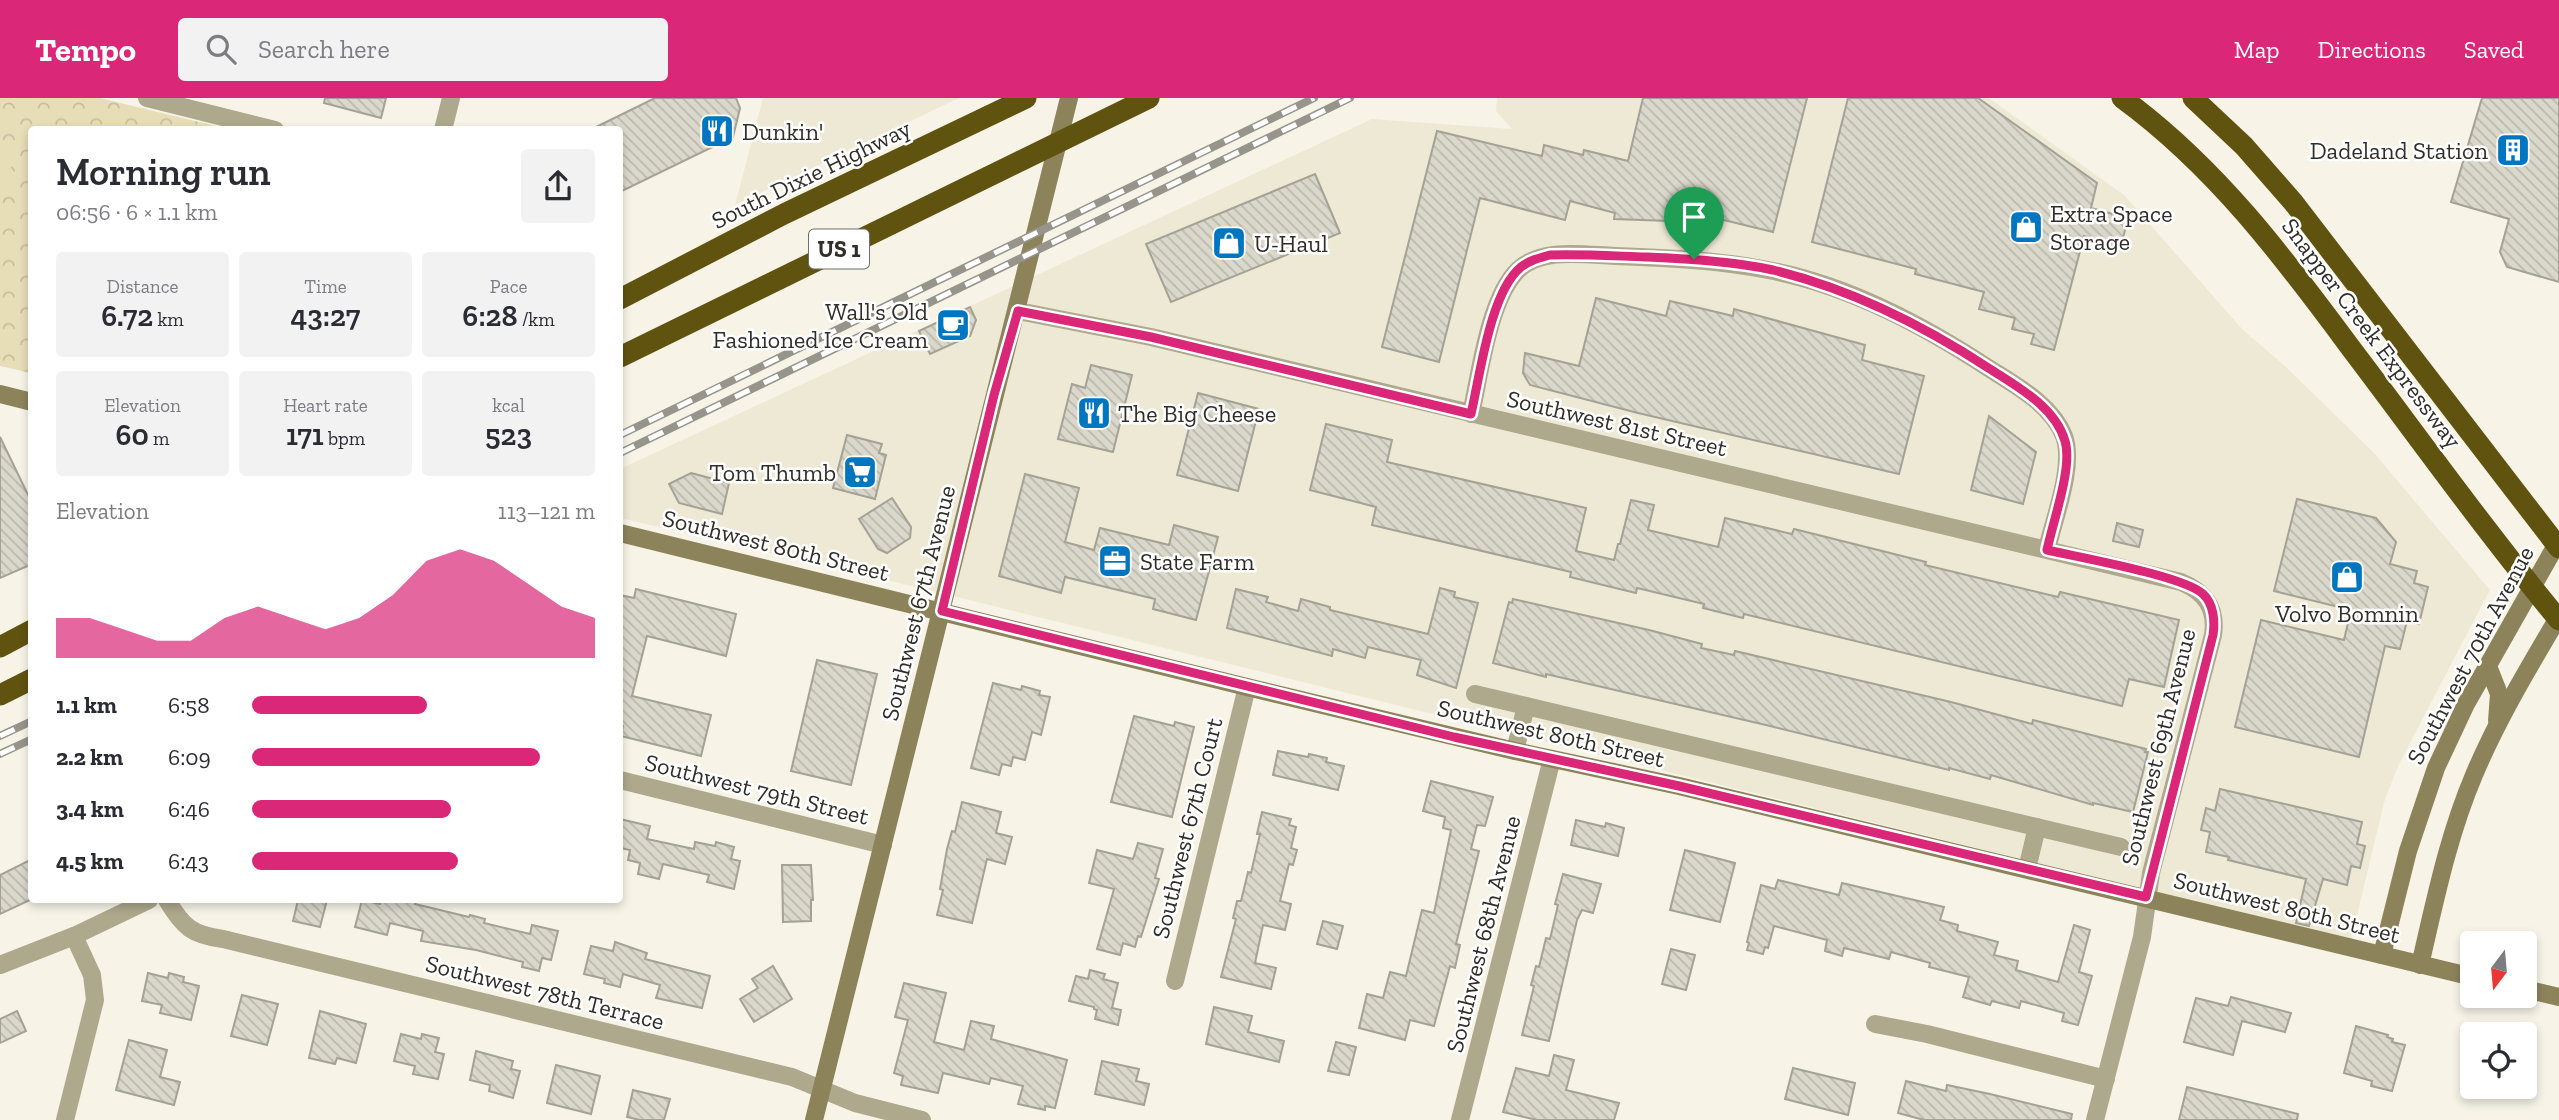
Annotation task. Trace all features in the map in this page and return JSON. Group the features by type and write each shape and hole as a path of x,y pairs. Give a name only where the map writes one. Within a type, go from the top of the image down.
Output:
{"highway":[{"name":"South Dixie Highway","path":"623,297 784,214 1026,98"},
{"name":"US 1","path":"623,356 1149,98"},
{"name":"Snapper Creek Expressway","path":"2122,98 2162,129 2219,183 2271,242 2494,539 2559,618"},
{"name":"Snapper Creek Expressway","path":"2193,98 2244,146 2293,202 2559,548"},
{"path":"0,647 28,632"},
{"path":"0,695 28,681"}],"street":[{"path":"147,98 259,126"},
{"path":"444,126 452,98"},
{"name":"Southwest 67th Avenue","path":"814,1120 1069,98"},
{"path":"1471,414 1500,296 1518,269 1532,260 1550,255 1694,259 1772,270 1817,283 1895,314 1979,362 2049,412 2065,438 2068,461 2047,550"},
{"name":"Southwest 81st Street","path":"1018,311 1151,337 2047,550 2181,582 2202,593"},
{"path":"0,394 28,401"},
{"name":"Southwest 80th Street","path":"623,534 1247,687 1515,751 1679,786 2460,974"},
{"name":"Southwest 70th Avenue","path":"2382,955 2408,851 2427,791 2449,740 2559,540"},
{"name":"Southwest 69th Avenue","path":"2095,1120 2142,937 2146,897 2213,635 2213,614 2202,593"},
{"path":"2420,965 2445,857 2474,774 2496,728 2559,618"},
{"path":"2488,666 2498,694 2496,728"},
{"name":"Southwest 67th Court","path":"1175,981 1247,687"},
{"path":"1475,694 2121,847"},
{"path":"1515,751 1526,706"},
{"name":"Southwest 68th Avenue","path":"1461,1120 1552,759"},
{"name":"Southwest 79th Street","path":"623,781 883,845"},
{"path":"2027,869 2037,827"},
{"path":"0,965 74,936 143,903"},
{"name":"Southwest 78th Terrace","path":"169,903 181,920 194,933 202,936 237,942 792,1077 855,1103 922,1120"},
{"path":"65,1120 95,1000 92,975 74,936"},
{"path":"2538,992 2559,998"},
{"path":"1875,1024 1927,1034 2106,1079"}],"shaded area":[{"path":"763,98 959,98 735,205"},
{"path":"1497,98 1989,98 2124,195 2243,330 2285,366 2374,453 2490,590 2399,764 2385,799 2351,940 925,589 623,519 623,468 1372,119 1512,129 1496,111"}],"green space":[{"path":"0,98 100,98 216,126 28,126 28,372 0,366"},
{"path":"0,149 13,158 6,195 0,205"}],"building":[{"path":"325,98 386,98 381,118 324,103"},
{"path":"655,98 736,98 740,108 733,137 623,191 623,126 598,126"},
{"path":"1643,98 1807,98 1773,232 1699,214 1697,222 1614,219 1615,213 1570,201 1565,220 1480,198 1439,362 1382,347 1437,131 1542,156 1544,145 1583,155 1584,150 1628,161"},
{"name":"Extra Space Storage","path":"1848,98 1978,98 2097,183 2091,208 2128,218 2121,246 2084,236 2054,350 2031,344 2034,334 2012,329 2015,318 1979,309 1984,292 1915,274 1916,269 1812,242"},
{"name":"Dadeland Station","path":"2482,98 2559,98 2559,282 2507,267 2500,252 2509,219 2451,202"},
{"path":"1315,174 1340,233 1171,302 1146,244"},
{"path":"1596,298 1666,316 1670,301 1733,316 1734,309 1865,345 1862,360 1924,376 1899,474 1530,385 1523,373 1525,353 1579,366"},
{"name":"Wall's Old Fashioned Ice Cream","path":"970,307 976,320 970,336 930,354 919,331"},
{"name":"The Big Cheese","path":"1091,365 1132,375 1113,452 1058,439 1072,384 1085,388"},
{"path":"1198,393 1259,409 1238,491 1177,475"},
{"path":"1989,416 2036,452 2023,504 1971,490"},
{"path":"1326,424 1392,440 1387,462 1586,508 1576,551 1614,560 1631,500 1654,505 1648,530 1718,547 1725,518 1792,534 1794,529 1926,562 1925,565 2058,597 2060,592 2179,620 2164,687 2129,679 2122,706 1744,614 1743,618 1703,608 1704,604 1637,588 1636,593 1570,577 1571,572 1372,525 1376,507 1310,490"},
{"name":"Tom Thumb","path":"847,435 882,444 879,453 886,455 875,499 833,488"},
{"path":"0,437 28,495 28,566 0,578"},
{"path":"691,473 729,483 722,514 679,503 669,484"},
{"path":"1025,474 1079,488 1065,542 1094,550 1100,528 1169,545 1174,525 1218,537 1196,620 1153,609 1155,599 1065,577 1061,593 999,576"},
{"name":"Tom Thumb","path":"892,498 911,527 910,538 887,553 878,549 859,519"},
{"path":"2297,499 2376,518 2396,542 2390,564 2417,571 2414,583 2428,587 2419,624 2407,621 2400,649 2385,646 2359,757 2235,727 2261,620 2344,640 2351,610 2274,591"},
{"path":"2117,523 2143,530 2139,547 2113,541"},
{"path":"1440,588 1455,592 1454,597 1478,603 1456,688 1417,675 1421,660 1368,647 1365,658 1333,649 1332,656 1227,628 1236,589 1268,597 1266,602 1298,611 1301,599 1330,607 1330,610 1428,634"},
{"path":"636,589 736,614 726,656 647,636 632,696 711,715 701,756 623,736 623,596 634,598"},
{"path":"1513,599 1649,630 1702,644 1701,648 1734,655 1735,651 2032,724 2033,720 2146,749 2145,752 2148,752 2133,812 2093,805 1991,775 1990,779 1949,770 1493,663 1509,602 1512,603"},
{"path":"817,660 877,674 851,785 791,771"},
{"path":"993,683 1021,690 1022,686 1040,691 1039,695 1050,697 1041,735 1032,732 1025,760 1013,757 1011,766 1002,764 999,775 971,768"},
{"path":"1134,716 1174,726 1175,722 1194,727 1172,817 1111,802"},
{"path":"1278,751 1327,758 1326,762 1344,766 1338,790 1273,775"},
{"path":"1431,781 1493,797 1485,826 1477,825 1471,849 1479,851 1456,944 1460,945 1455,968 1450,966 1434,1026 1410,1020 1405,1040 1359,1028 1367,994 1383,998 1390,972 1406,976 1422,910 1434,913 1451,830 1443,828 1445,817 1423,811"},
{"path":"2220,789 2362,822 2357,844 2365,846 2360,868 2351,866 2347,885 2323,879 2309,926 2296,923 2306,879 2206,852 2210,832 2201,830 2206,808 2215,811"},
{"path":"962,802 1001,812 996,833 1012,837 1005,864 987,859 972,923 937,915 943,890 940,889 947,849 952,831 955,832"},
{"path":"1262,812 1291,819 1289,825 1296,827 1291,848 1297,850 1293,865 1289,864 1280,901 1291,904 1285,930 1263,925 1255,963 1276,968 1271,989 1221,977 1236,919 1233,918 1237,901 1241,901 1248,872 1251,873"},
{"path":"623,820 650,826 647,839 694,849 695,842 715,846 716,842 734,847 731,859 740,861 734,889 707,882 709,875 663,864 659,879 638,874 640,863 628,860 630,850 623,849"},
{"path":"1576,820 1605,827 1606,823 1624,828 1618,856 1571,845"},
{"path":"1138,843 1163,849 1155,878 1159,879 1141,937 1138,936 1135,947 1123,943 1120,955 1097,949 1114,889 1089,883 1097,850 1133,859"},
{"path":"1685,850 1735,863 1720,922 1670,910"},
{"path":"28,861 28,901 0,914 0,875"},
{"path":"782,865 811,865 811,921 783,922"},
{"path":"1563,874 1601,884 1593,913 1582,910 1577,920 1549,1041 1522,1035 1534,986 1531,985 1536,966 1539,967 1546,938 1550,939"},
{"path":"1778,880 1839,895 1842,883 1944,907 1940,920 1958,925 1957,931 1998,942 1994,955 2018,961 2016,970 2058,982 2074,925 2090,930 2079,972 2092,976 2078,1025 2062,1021 2064,1013 2021,1001 2019,1008 1992,1001 1990,1005 1963,997 1969,977 1929,967 1930,963 1891,952 1889,959 1844,948 1842,956 1825,951 1827,940 1774,926 1768,948 1765,947 1763,954 1747,950 1761,885 1775,889"},
{"path":"297,903 326,903 320,927 293,921"},
{"path":"361,903 415,903 485,919 484,923 530,934 532,925 558,931 551,960 542,958 539,971 522,967 523,962 476,950 421,941 423,931 390,923 387,935 355,927"},
{"path":"1323,921 1343,926 1337,949 1317,944"},
{"path":"615,942 647,953 645,959 710,976 702,1008 656,998 660,985 623,974 620,987 604,983 605,979 584,974 591,946 613,951"},
{"path":"1671,949 1695,955 1686,990 1662,984"},
{"path":"773,966 792,999 754,1022 740,999 758,988 752,979"},
{"path":"1090,970 1105,974 1103,979 1118,983 1112,1008 1121,1010 1118,1025 1095,1019 1097,1010 1094,1007 1069,1001 1076,976 1088,979"},
{"path":"148,973 168,978 169,973 184,977 183,982 199,986 191,1020 160,1013 162,1005 142,1001"},
{"path":"904,983 946,993 934,1042 964,1050 971,1021 994,1026 991,1039 1067,1060 1055,1108 1045,1106 1045,1110 1018,1104 1023,1086 991,1078 989,1084 943,1073 938,1093 901,1085 903,1076 894,1073 908,1020 895,1017"},
{"path":"242,995 278,1004 267,1045 231,1036"},
{"path":"2231,997 2291,1013 2285,1032 2242,1021 2233,1055 2184,1042 2196,998 2228,1006"},
{"path":"1214,1007 1252,1016 1248,1032 1284,1041 1279,1062 1206,1044"},
{"path":"17,1011 26,1031 0,1043 0,1019"},
{"path":"320,1011 366,1024 356,1063 337,1058 335,1064 309,1058"},
{"path":"2356,1026 2388,1035 2387,1037 2393,1039 2392,1042 2405,1045 2392,1091 2371,1086 2372,1081 2344,1073"},
{"path":"401,1034 421,1039 422,1034 439,1038 435,1052 444,1054 438,1079 413,1074 415,1066 394,1061"},
{"path":"129,1040 167,1050 160,1077 180,1082 174,1105 116,1090"},
{"path":"1336,1042 1356,1047 1349,1075 1328,1071"},
{"path":"476,1051 513,1061 511,1069 520,1071 513,1098 489,1091 490,1085 470,1080"},
{"path":"1554,1055 1574,1060 1566,1090 1619,1103 1614,1120 1537,1120 1503,1112 1516,1068 1549,1076"},
{"path":"1102,1061 1139,1069 1136,1081 1149,1084 1144,1105 1095,1094"},
{"path":"556,1065 600,1076 591,1114 547,1103"},
{"path":"1793,1068 1855,1083 1848,1115 1785,1099"},
{"path":"1906,1081 1946,1091 1947,1085 1990,1094 2072,1114 2071,1120 1924,1120 1898,1113"},
{"path":"2187,1087 2298,1114 2297,1120 2179,1120"},
{"path":"633,1090 670,1099 664,1120 627,1117"}],"railway":[{"path":"623,434 1314,98"},
{"path":"623,452 1350,98"},
{"path":"0,736 28,723"},
{"path":"0,754 28,741"}],"place":[{"name":"Dunkin'","path":"717,131"},
{"name":"Dadeland Station","path":"2513,150"},
{"name":"Extra Space Storage","path":"2026,227"},
{"name":"U-Haul","path":"1229,243"},
{"name":"Wall's Old Fashioned Ice Cream","path":"953,325"},
{"name":"The Big Cheese","path":"1094,413"},
{"name":"Tom Thumb","path":"860,472"},
{"name":"State Farm","path":"1115,561"},
{"name":"Volvo Bomnin","path":"2347,577"}],"route":[{"path":"1550,255 1694,259 1772,270 1843,292 1926,330 2004,378 2049,412 2060,428 2068,449 2068,461 2047,550 2181,582 2193,587 2207,599 2213,614 2213,635 2146,897 1679,786 1454,737 942,611 994,395 1018,311 1151,337 1471,414 1495,310 1507,283 1518,269 1532,260 1550,255"}]}
